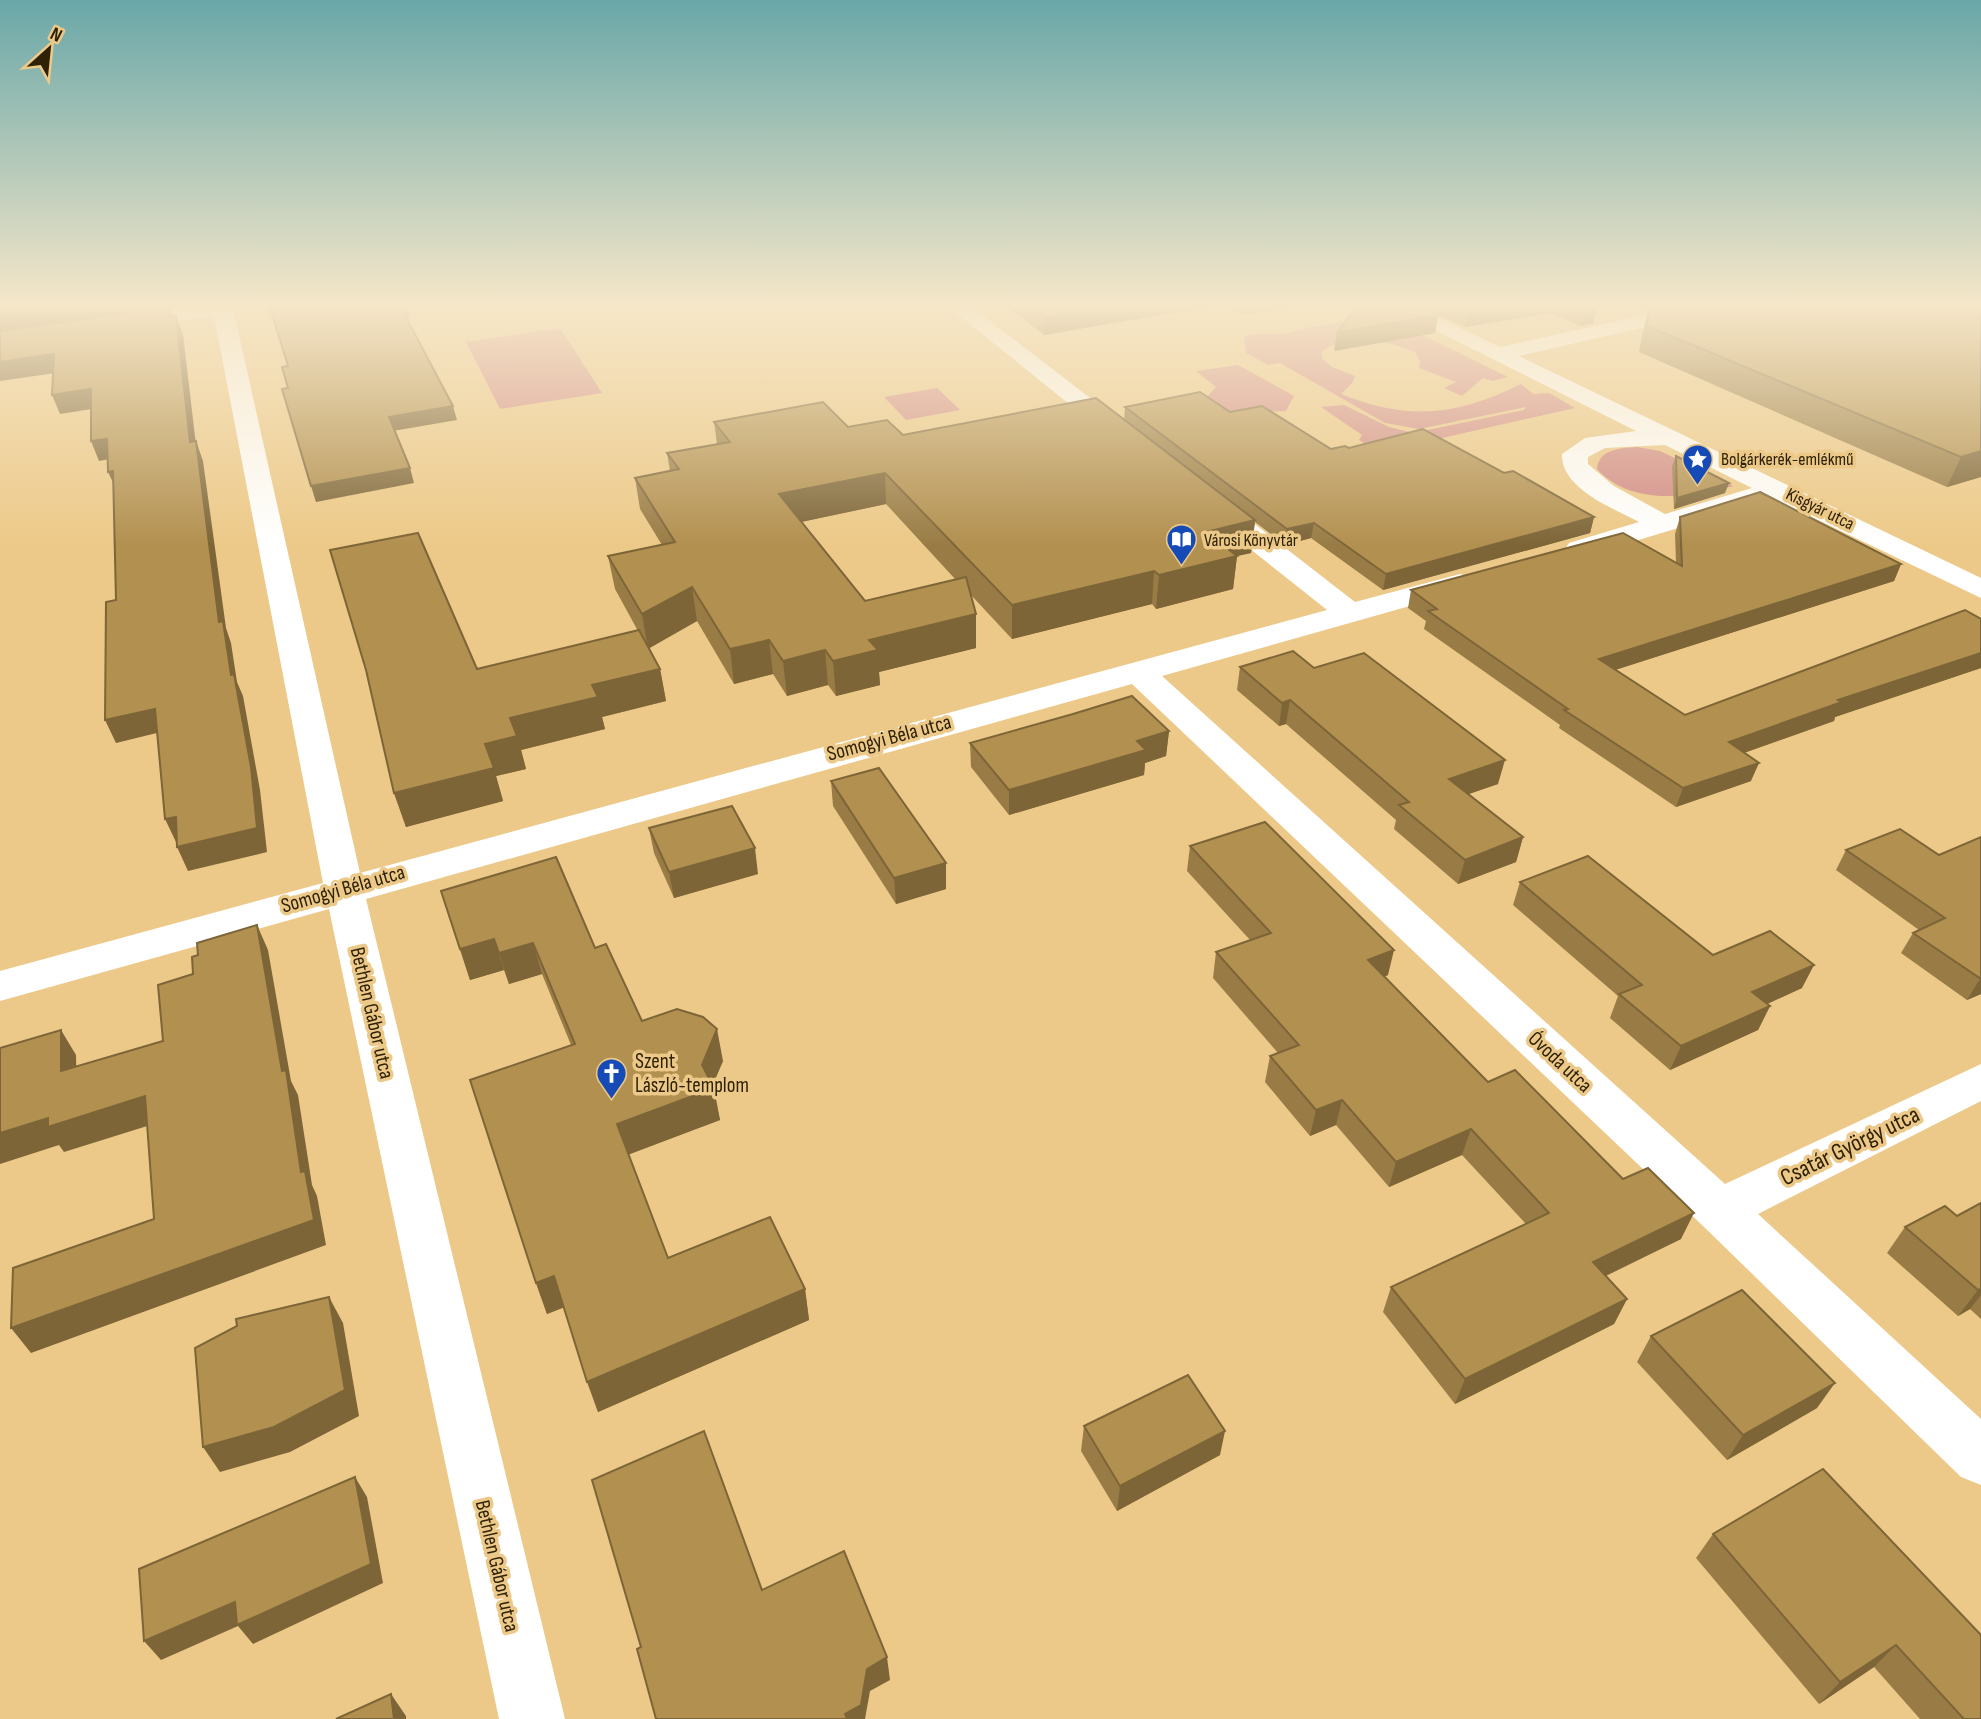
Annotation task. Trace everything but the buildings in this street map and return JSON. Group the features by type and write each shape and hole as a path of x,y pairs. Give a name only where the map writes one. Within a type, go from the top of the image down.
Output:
{"street":[{"name":"Bethlen Gábor utca","path":"247,384 344,889 532,1719"},
{"path":"1058,384 1142,450"},
{"name":"Kisgyár utca","path":"1557,384 1981,589"},
{"path":"1664,525 1590,481 1576,468 1575,454 1606,440 1670,439"},
{"path":"1186,485 1351,614"},
{"path":"1546,558 1778,489"},
{"name":"Somogyi Béla utca","path":"0,986 1494,573"},
{"name":"Óvoda utca","path":"1136,670 1720,1210 1981,1457"},
{"name":"Csatár György utca","path":"1720,1210 1981,1082"}],"shaded area":[{"path":"487,384 596,384 602,393 500,409"},
{"path":"1213,384 1273,384 1294,396 1286,411 1228,413 1205,399 1216,387"},
{"path":"1317,384 1351,384 1341,394 1388,408 1432,411 1475,403 1521,384 1533,394 1549,393 1575,408 1442,438 1371,448 1359,440 1362,435 1321,407 1344,405 1389,427 1413,433 1524,410 1526,407 1419,429 1385,423"},
{"path":"1452,384 1476,384 1462,396 1444,388"},
{"path":"937,388 960,410 906,420 884,397"},
{"path":"1637,447 1660,451 1733,486 1680,495 1644,494 1611,481 1597,469 1602,457 1611,451"}],"place":[{"name":"Bolgárkerék-emlékmű","path":"1698,486"},
{"name":"Városi Könyvtár","path":"1181,567"},
{"name":"Szent László-templom","path":"612,1100"}]}
